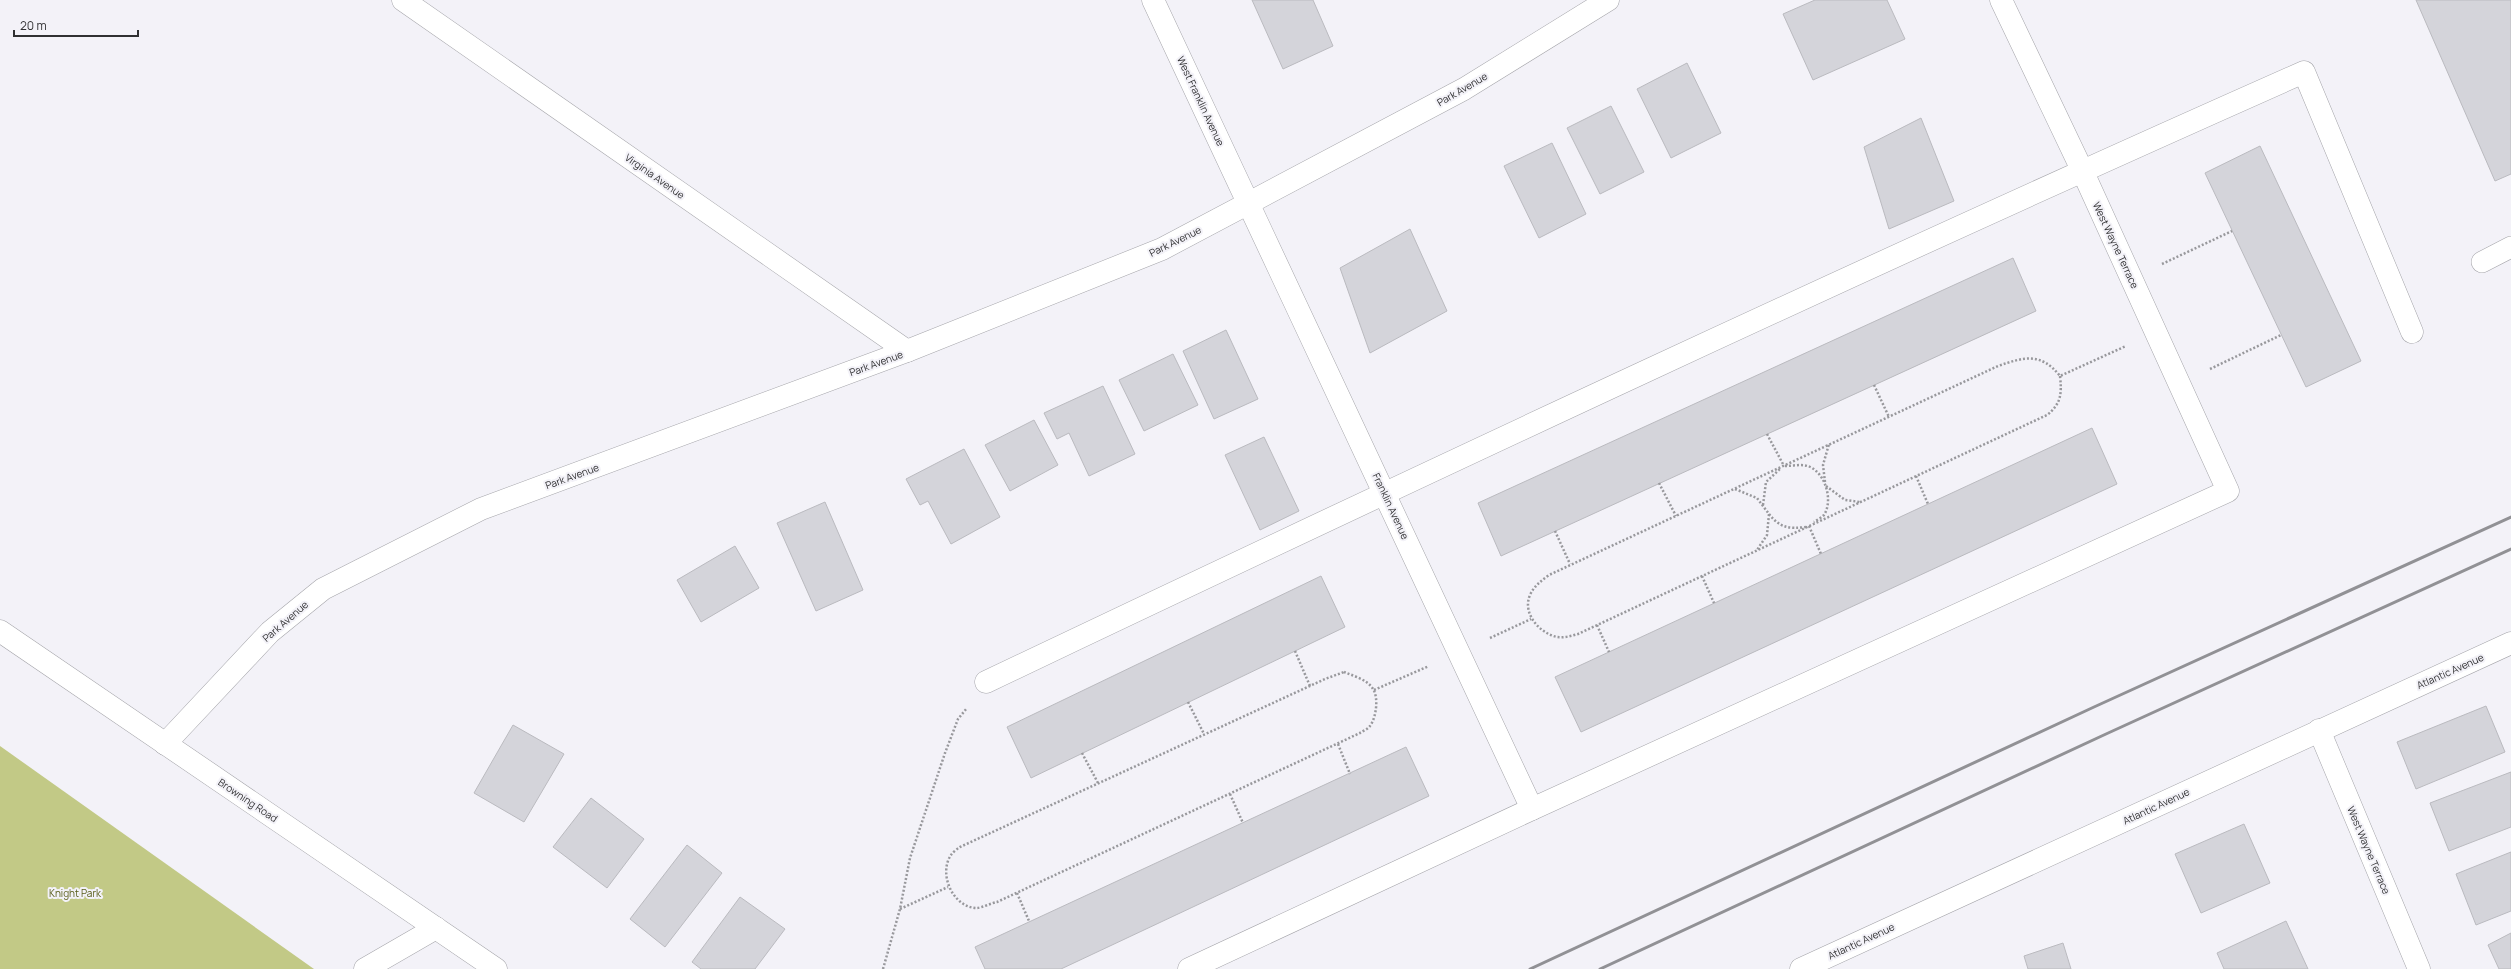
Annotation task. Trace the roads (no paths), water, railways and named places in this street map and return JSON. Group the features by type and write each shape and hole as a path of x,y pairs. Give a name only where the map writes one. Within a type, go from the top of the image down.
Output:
{"street":[{"name":"Virginia Avenue","path":"403,0 907,351"},
{"name":"West Franklin Avenue","path":"1153,0 1249,203"},
{"name":"Park Avenue","path":"165,744 270,632 323,589 481,509 907,351 1162,249 1464,89 1608,0"},
{"name":"West Wayne Terrace","path":"1532,809 2228,491 2082,170 2001,0"},
{"path":"986,682 1384,493 2082,170 2304,72 2412,332"},
{"name":"Franklin Avenue","path":"1249,203 1532,809"},
{"name":"Browning Road","path":"0,631 496,969"},
{"name":"Atlantic Avenue","path":"1801,969 2511,643"},
{"name":"West Wayne Terrace","path":"2319,730 2419,969"},
{"path":"1189,969 1532,809"},
{"path":"365,969 436,928"}],"lane":[{"path":"2482,262 2511,247"}],"railway":[{"path":"1530,969 2094,707 2511,517"},
{"path":"1600,969 2106,734 2511,549"}],"park label":[{"name":"Knight Park","path":"75,893"}]}
